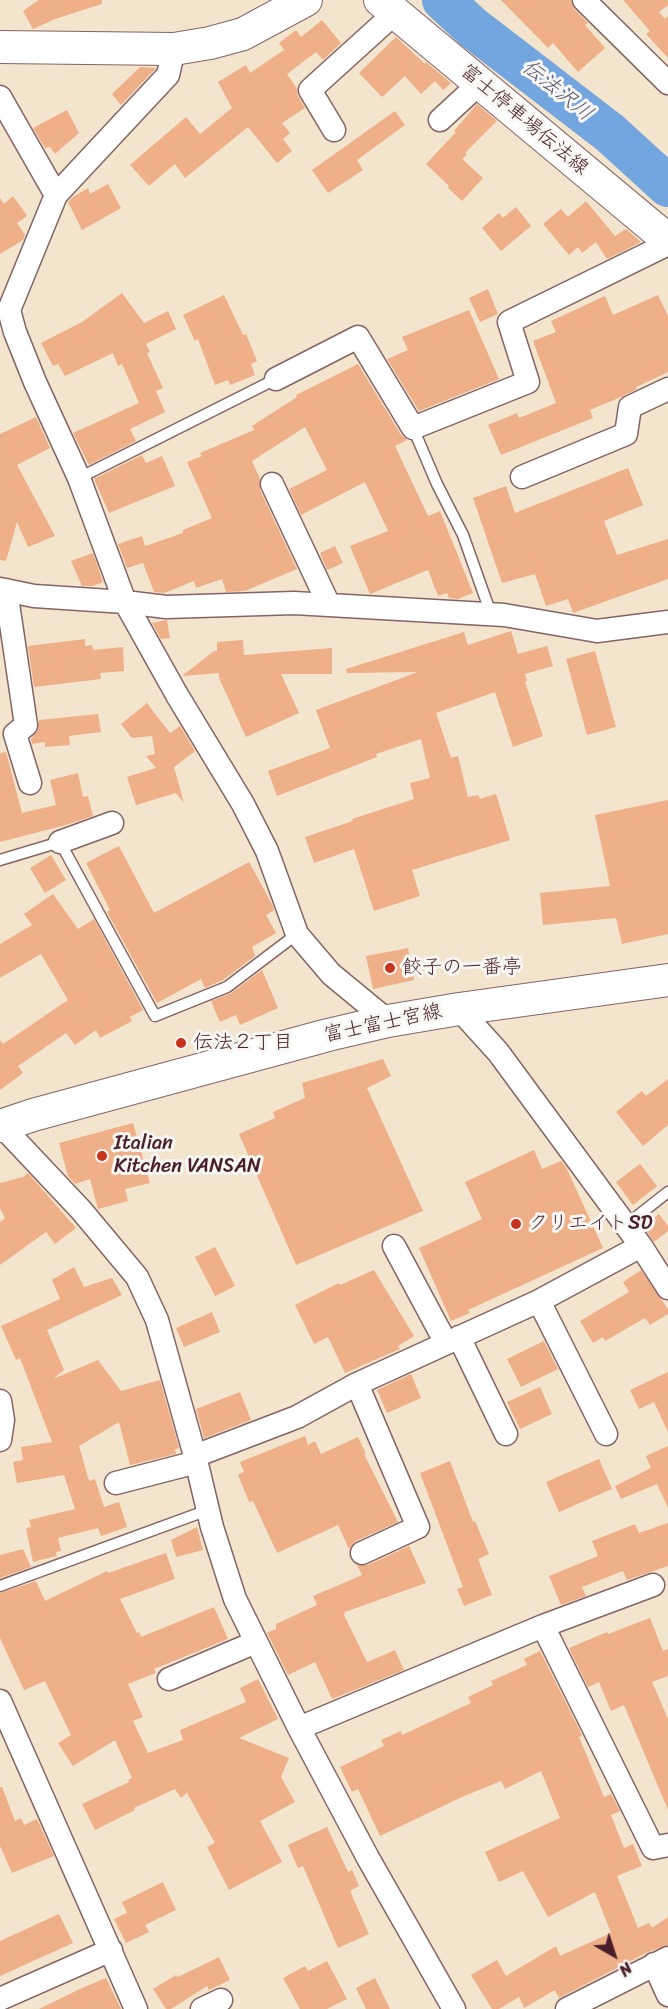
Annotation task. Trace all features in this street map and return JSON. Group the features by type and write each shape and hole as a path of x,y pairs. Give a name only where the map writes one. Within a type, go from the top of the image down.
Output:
{"main road":[{"path":"0,47 174,49 243,34 306,0"},
{"name":"富士停車場伝法線","path":"388,6 668,242"},
{"name":"富士富士宮線","path":"0,1125 316,1038 388,1022 459,1009 668,980"}],"street":[{"path":"584,0 668,83"},
{"path":"334,130 310,90 388,6"},
{"path":"174,49 168,75 56,195 4,312 80,478 125,602 177,695 243,804 267,851 297,934 332,974 388,1022"},
{"path":"440,120 480,83"},
{"path":"0,97 56,195"},
{"path":"276,379 358,337 413,428 528,382 508,322 668,242"},
{"path":"522,477 626,434 630,407 668,389"},
{"path":"272,484 329,604"},
{"path":"30,783 15,734 26,725 3,589 34,596 166,607 294,603 491,615 597,631 668,622"},
{"path":"60,842 112,823"},
{"path":"459,1009 498,1052 626,1225 668,1288"},
{"path":"0,1125 81,1210 137,1277 156,1320 196,1459 212,1527 235,1599 299,1728 368,1858 454,2009"},
{"path":"394,1246 453,1340 506,1434"},
{"path":"116,1483 196,1459 297,1417 357,1384 539,1301 641,1246"},
{"path":"539,1301 606,1434"},
{"path":"357,1384 418,1527 362,1553"},
{"path":"0,1401 3,1420 0,1440"},
{"path":"299,1728 543,1626 653,1584"},
{"path":"543,1626 653,1848 668,1845"},
{"path":"169,1679 256,1642"},
{"path":"0,1701 136,2009"},
{"path":"0,1999 111,1950"},
{"path":"580,2006 661,1961 668,1995"}],"lane":[{"path":"80,478 276,379"},
{"path":"413,428 437,484 463,535 491,615"},
{"path":"0,860 60,842 155,1016 227,987 297,934"},
{"path":"626,1225 668,1192"},
{"path":"0,1586 208,1510"}],"building":[{"path":"39,0 102,0 102,4 55,19 33,29 23,11"},
{"path":"501,0 571,0 574,9 588,23 585,25 605,48 578,72 553,43 548,48"},
{"path":"623,0 668,0 668,5 659,12 665,19 668,16 668,58 646,34 650,31"},
{"path":"322,20 341,43 323,60 316,52 287,74 297,89 305,108 282,123 290,133 283,139 292,151 277,163 248,127 185,178 175,164 149,186 130,165 186,117 200,134 232,108 218,82 246,65 250,73 284,50 279,43 296,30 301,37"},
{"path":"396,37 425,64 426,62 451,83 443,90 435,81 421,94 405,76 382,97 359,73"},
{"path":"140,67 156,68 121,105 112,94"},
{"path":"477,104 497,121 465,153 467,155 462,159 483,178 462,201 426,164 456,132 454,131"},
{"path":"67,110 79,133 55,154 50,147 45,148 33,128"},
{"path":"395,111 405,125 357,160 363,170 328,193 312,170"},
{"path":"108,184 121,208 82,230 68,202 88,188 90,194"},
{"path":"13,196 27,216 17,223 25,235 23,240 0,254 0,198 4,204"},
{"path":"586,201 615,236 626,229 641,242 607,259 596,242 582,253 578,247 569,255 543,224 561,209 568,217"},
{"path":"516,207 531,226 501,251 482,228 499,213 503,218"},
{"path":"488,289 498,314 480,322 469,298"},
{"path":"122,293 144,323 168,311 176,329 146,344 150,352 147,353 163,388 156,391 165,412 130,429 136,441 89,465 73,433 139,403 122,364 118,366 113,353 65,376 58,364 53,366 41,343 82,322"},
{"path":"224,295 243,335 246,334 257,361 251,364 255,375 230,385 228,380 215,385 198,339 195,341 183,315"},
{"path":"658,295 668,316 668,372 621,397 590,410 593,418 501,455 488,425 517,413 519,418 556,403 533,341 556,332 551,321 605,296 613,315"},
{"path":"469,310 499,379 419,411 387,359 408,350 402,337"},
{"path":"358,364 401,435 407,440 395,446 428,516 440,511 473,593 458,599 449,598 447,593 438,596 428,570 370,594 350,546 388,531 365,482 301,515 289,489 327,470 305,427 252,461 260,479 260,490 297,569 245,591 226,592 222,579 196,588 194,581 164,593 154,592 143,563 127,568 118,544 142,536 145,546 183,533 183,530 212,518 187,462 202,456 200,453 254,430 252,426 297,397 296,395"},
{"path":"36,417 50,448 17,465 55,536 28,547 17,522 6,561 0,560 0,434"},
{"path":"142,455 146,463 162,456 175,486 109,513 94,479"},
{"path":"628,468 643,505 604,521 617,555 668,539 668,579 573,613 568,599 546,606 535,574 502,583 473,498 506,486 515,513"},
{"path":"335,546 343,563 327,570 320,553"},
{"path":"93,553 103,582 93,586 82,586 71,561"},
{"path":"167,620 170,638 161,639 152,623"},
{"path":"511,631 518,654 547,646 553,666 525,674 527,681 525,682 543,736 513,747 495,692 436,713 451,758 458,756 468,797 478,795 480,799 496,794 510,840 412,870 420,896 374,911 354,849 314,863 305,837 414,799 410,783 430,778 421,739 376,754 377,757 277,796 268,771 330,748 316,710 418,672 347,673 346,669 464,632 468,645"},
{"path":"85,639 85,646 92,645 93,650 123,647 124,671 100,673 101,679 34,687 28,646"},
{"path":"243,640 244,655 332,648 332,674 281,674 299,713 246,737 219,678 219,673 182,676 217,651 217,642"},
{"path":"595,651 616,727 587,735 566,659"},
{"path":"146,702 170,733 180,726 195,751 174,767 184,803 176,793 136,805 127,777 156,768 146,756 155,754 152,736 132,738 121,724"},
{"path":"98,714 101,732 69,736 70,745 45,747 45,742 32,744 31,739 38,730 39,720"},
{"path":"6,752 22,813 56,805 50,780 78,773 83,797 88,796 93,816 0,842 0,753"},
{"path":"668,800 668,934 622,944 616,918 543,925 540,893 610,886 595,815"},
{"path":"119,846 154,913 249,862 273,906 274,910 266,915 276,933 252,947 255,956 223,980 205,988 201,979 157,1003 107,912 110,910 86,863"},
{"path":"51,855 66,880 45,893 30,868"},
{"path":"53,894 78,929 94,919 143,1010 130,1017 132,1021 100,1038 96,1030 75,1045 66,1033 18,1066 23,1073 0,1090 0,1040 3,1044 68,1000 41,954 0,978 0,944 32,925 24,914"},
{"name":"餃子の一番亭","path":"408,948 414,980 373,989 366,956"},
{"path":"262,970 278,1008 240,1025 236,1015 220,1022 211,1001 231,993"},
{"path":"383,1059 391,1076 367,1088 423,1211 296,1265 239,1134 275,1118 273,1112 305,1098 302,1083"},
{"path":"668,1079 668,1125 643,1146 616,1112 642,1091 646,1096"},
{"name":"Italian Kitchen VANSAN","path":"133,1123 150,1183 125,1189 128,1201 98,1209 90,1179 75,1184 68,1176 59,1143"},
{"name":"クリエイトSD","path":"534,1150 542,1169 561,1161 566,1167 603,1248 468,1310 470,1313 451,1321 419,1248 482,1219 465,1182"},
{"path":"640,1164 657,1186 633,1205 616,1182"},
{"path":"28,1173 76,1228 55,1244 46,1232 0,1265 0,1222 5,1218 0,1208 0,1183 23,1177"},
{"path":"659,1214 668,1226 668,1231 654,1242 643,1226"},
{"path":"215,1247 235,1286 215,1296 195,1257"},
{"path":"74,1267 84,1287 112,1278 122,1295 47,1330 64,1370 53,1379 98,1360 121,1391 160,1380 179,1448 175,1449 176,1454 130,1465 119,1422 79,1446 89,1481 95,1479 104,1507 119,1502 127,1527 101,1536 98,1528 58,1538 61,1551 56,1552 57,1556 33,1562 26,1528 31,1527 29,1520 75,1509 64,1475 17,1483 13,1462 23,1460 21,1447 52,1442 20,1358 16,1360 1,1326 60,1299 52,1280"},
{"path":"374,1270 414,1336 398,1346 400,1349 345,1373 328,1337 314,1344 295,1305 339,1283 340,1285"},
{"path":"641,1270 668,1309 668,1314 650,1325 645,1318 605,1341 603,1337 593,1343 580,1321 629,1292 623,1282"},
{"path":"212,1312 220,1332 184,1347 176,1328"},
{"path":"544,1341 558,1369 521,1387 507,1359"},
{"path":"668,1372 668,1432 654,1402 639,1409 630,1390"},
{"path":"411,1374 421,1398 387,1413 377,1390"},
{"path":"540,1387 552,1414 520,1429 507,1402"},
{"path":"240,1392 251,1420 204,1438 196,1409"},
{"path":"305,1436 308,1445 315,1441 321,1454 358,1437 366,1454 364,1454 398,1522 356,1541 349,1549 338,1525 277,1553 253,1501 249,1502 238,1475 244,1472 240,1462"},
{"path":"668,1446 668,1508 657,1484 621,1499 615,1486 651,1468 646,1456"},
{"path":"599,1459 612,1489 559,1512 546,1482"},
{"path":"450,1461 473,1522 475,1521 489,1554 478,1559 492,1595 464,1606 457,1589 463,1587 420,1473"},
{"path":"668,1523 668,1566 627,1580 623,1571 582,1587 586,1596 561,1605 549,1576 598,1556 592,1541 635,1524 639,1533"},
{"path":"197,1527 203,1550 176,1557 171,1540"},
{"path":"409,1546 426,1583 345,1612 344,1615 367,1662 395,1650 404,1670 332,1699 315,1662 288,1675 267,1633 276,1629 276,1624 317,1605 313,1596 362,1575 357,1565 368,1565"},
{"path":"23,1549 31,1567 0,1578 0,1555"},
{"path":"166,1553 175,1579 120,1599 137,1633 139,1632 141,1637 214,1607 228,1639 154,1669 156,1673 128,1684 143,1717 133,1721 148,1753 183,1740 180,1730 246,1702 240,1688 258,1679 278,1719 239,1738 289,1758 281,1777 295,1802 260,1821 282,1862 229,1890 207,1847 215,1843 187,1793 181,1798 175,1789 95,1830 82,1804 129,1782 128,1780 132,1778 115,1740 73,1766 58,1743 71,1735 45,1681 24,1690 0,1638 0,1593 36,1581 45,1601 107,1571 108,1573"},
{"path":"650,1618 663,1651 668,1649 668,1676 652,1682 668,1719 668,1810 624,1705 611,1711 599,1682 588,1687 569,1648 607,1632 608,1634"},
{"path":"540,1651 579,1729 582,1736 579,1737 604,1797 611,1794 620,1811 611,1815 624,1848 633,1844 642,1866 617,1876 638,1928 649,1923 652,1928 668,1917 668,1945 648,1952 559,1998 555,1990 524,2008 519,1997 499,2009 492,2009 471,1975 497,1960 506,1976 556,1946 560,1956 611,1933 595,1892 548,1917 523,1871 499,1882 485,1852 560,1818 541,1771 505,1789 501,1781 380,1836 358,1789 352,1792 340,1767 384,1746 381,1740 401,1731 402,1735 471,1703 468,1697 493,1685 491,1681 527,1665 524,1659"},
{"path":"0,1787 2,1787 15,1821 21,1818 24,1825 37,1819 54,1856 12,1873 0,1846"},
{"path":"327,1827 348,1872 352,1870 359,1886 350,1891 369,1934 338,1948 303,1866 298,1868 288,1845"},
{"path":"163,1882 176,1910 145,1925 149,1932 126,1943 114,1919 127,1913 122,1902"},
{"path":"59,1914 73,1943 0,1976 0,1941"},
{"path":"219,1957 230,1980 209,1990 207,1986 171,2009 166,2009 153,1989 176,1975 178,1977"},
{"path":"327,1961 347,1999 327,2009 300,2009 283,1978 305,1966 308,1971"},
{"path":"106,1978 121,2009 39,2009 82,1988"},
{"path":"375,1978 390,2009 366,2009 356,1988"}],"waterway":[{"name":"伝法沢川","path":"443,0 472,27 610,133 668,186"}],"place":[{"name":"餃子の一番亭","path":"390,968"},
{"name":"伝法２丁目","path":"181,1043"},
{"name":"Italian Kitchen VANSAN","path":"102,1156"},
{"name":"クリエイトSD","path":"516,1224"}]}
